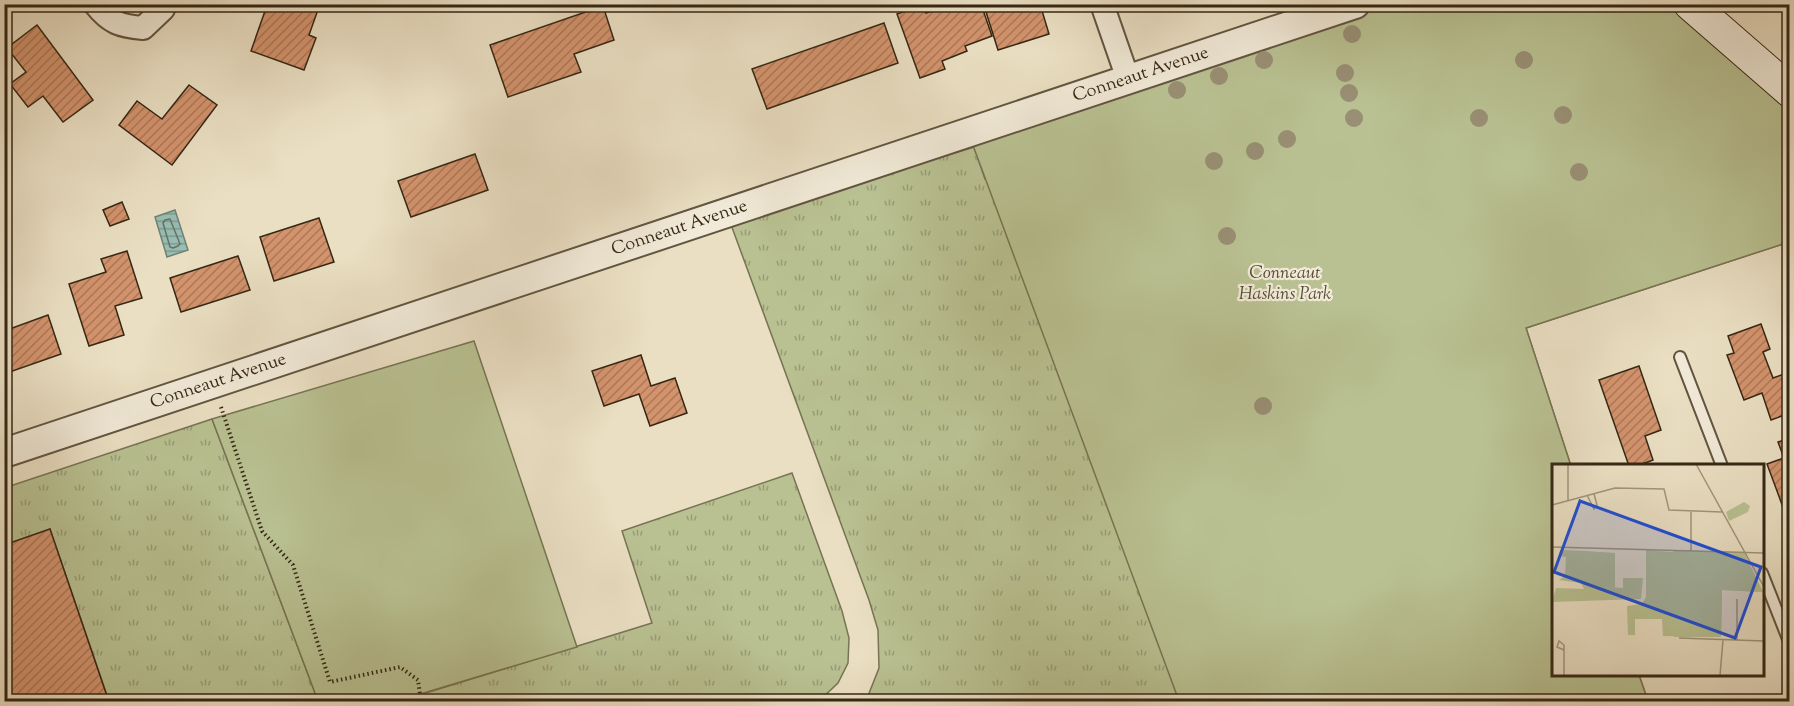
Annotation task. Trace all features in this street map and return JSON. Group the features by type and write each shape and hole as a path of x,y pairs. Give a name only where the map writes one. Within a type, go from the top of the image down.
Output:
{"main road":[{"path":"1690,4 1790,91"}],"street":[{"path":"95,4 102,13 120,26 143,28 163,9 162,4"},
{"path":"1102,4 1128,79"},
{"name":"Conneaut Avenue","path":"4,453 1355,4"}],"lane":[{"path":"1680,357 1721,464"},
{"path":"1764,578 1790,644"}],"path":[{"path":"215,383 262,531 293,565 330,682 400,667 418,680 421,702"}],"green space":[{"name":"Conneaut Haskins Park","path":"1355,5 1690,5 1789,91 1789,242 1526,328 1570,464 1552,464 1552,676 1639,676 1648,701 1179,701 968,132"},
{"name":"Conneaut Haskins Park","path":"974,147 985,179 1789,242 1526,328 1570,464 1552,464 1552,676 1639,676 1648,701 866,701 879,668 878,630 730,222"},
{"path":"474,341 577,647 397,701 318,701 212,419"},
{"path":"212,419 318,701 109,701 50,529 5,545 4,488"},
{"path":"792,473 842,611 849,638 848,663 838,683 819,701 397,702 652,623 622,531"}],"water":[{"path":"175,210 188,250 167,257 155,217"}],"building":[{"path":"272,4 320,4 309,35 316,38 304,70 251,51 266,8 270,10"},
{"path":"944,4 970,4 971,6 981,4 992,36 965,46 967,51 942,61 945,69 920,78 897,14 923,5 926,13 944,7"},
{"path":"1008,4 1040,4 1049,34 998,50 986,12"},
{"path":"603,6 614,40 574,54 581,72 508,97 490,45"},
{"path":"884,23 898,63 767,109 752,69"},
{"path":"37,25 93,100 63,122 43,96 28,107 10,84 26,72 7,48"},
{"path":"189,85 217,105 172,165 119,125 137,101 162,119"},
{"path":"475,154 488,190 411,217 398,181"},
{"path":"122,202 129,219 110,226 103,210"},
{"path":"319,218 334,262 274,281 260,237"},
{"path":"127,251 142,298 115,306 124,335 89,346 69,284 106,272 101,259"},
{"path":"238,256 250,290 181,312 170,278"},
{"path":"48,315 61,354 4,374 4,331"},
{"path":"1761,324 1770,349 1763,352 1773,378 1784,374 1790,388 1790,413 1771,420 1762,393 1744,400 1727,355 1734,353 1728,336"},
{"path":"641,355 651,386 675,378 687,413 650,426 639,394 604,406 592,371"},
{"path":"1639,366 1661,430 1645,436 1653,460 1642,464 1628,464 1599,380"},
{"path":"1790,438 1790,508 1784,510 1767,464 1784,458 1778,442"},
{"path":"50,529 109,702 12,702 4,681 4,588 6,587 4,545"}]}
